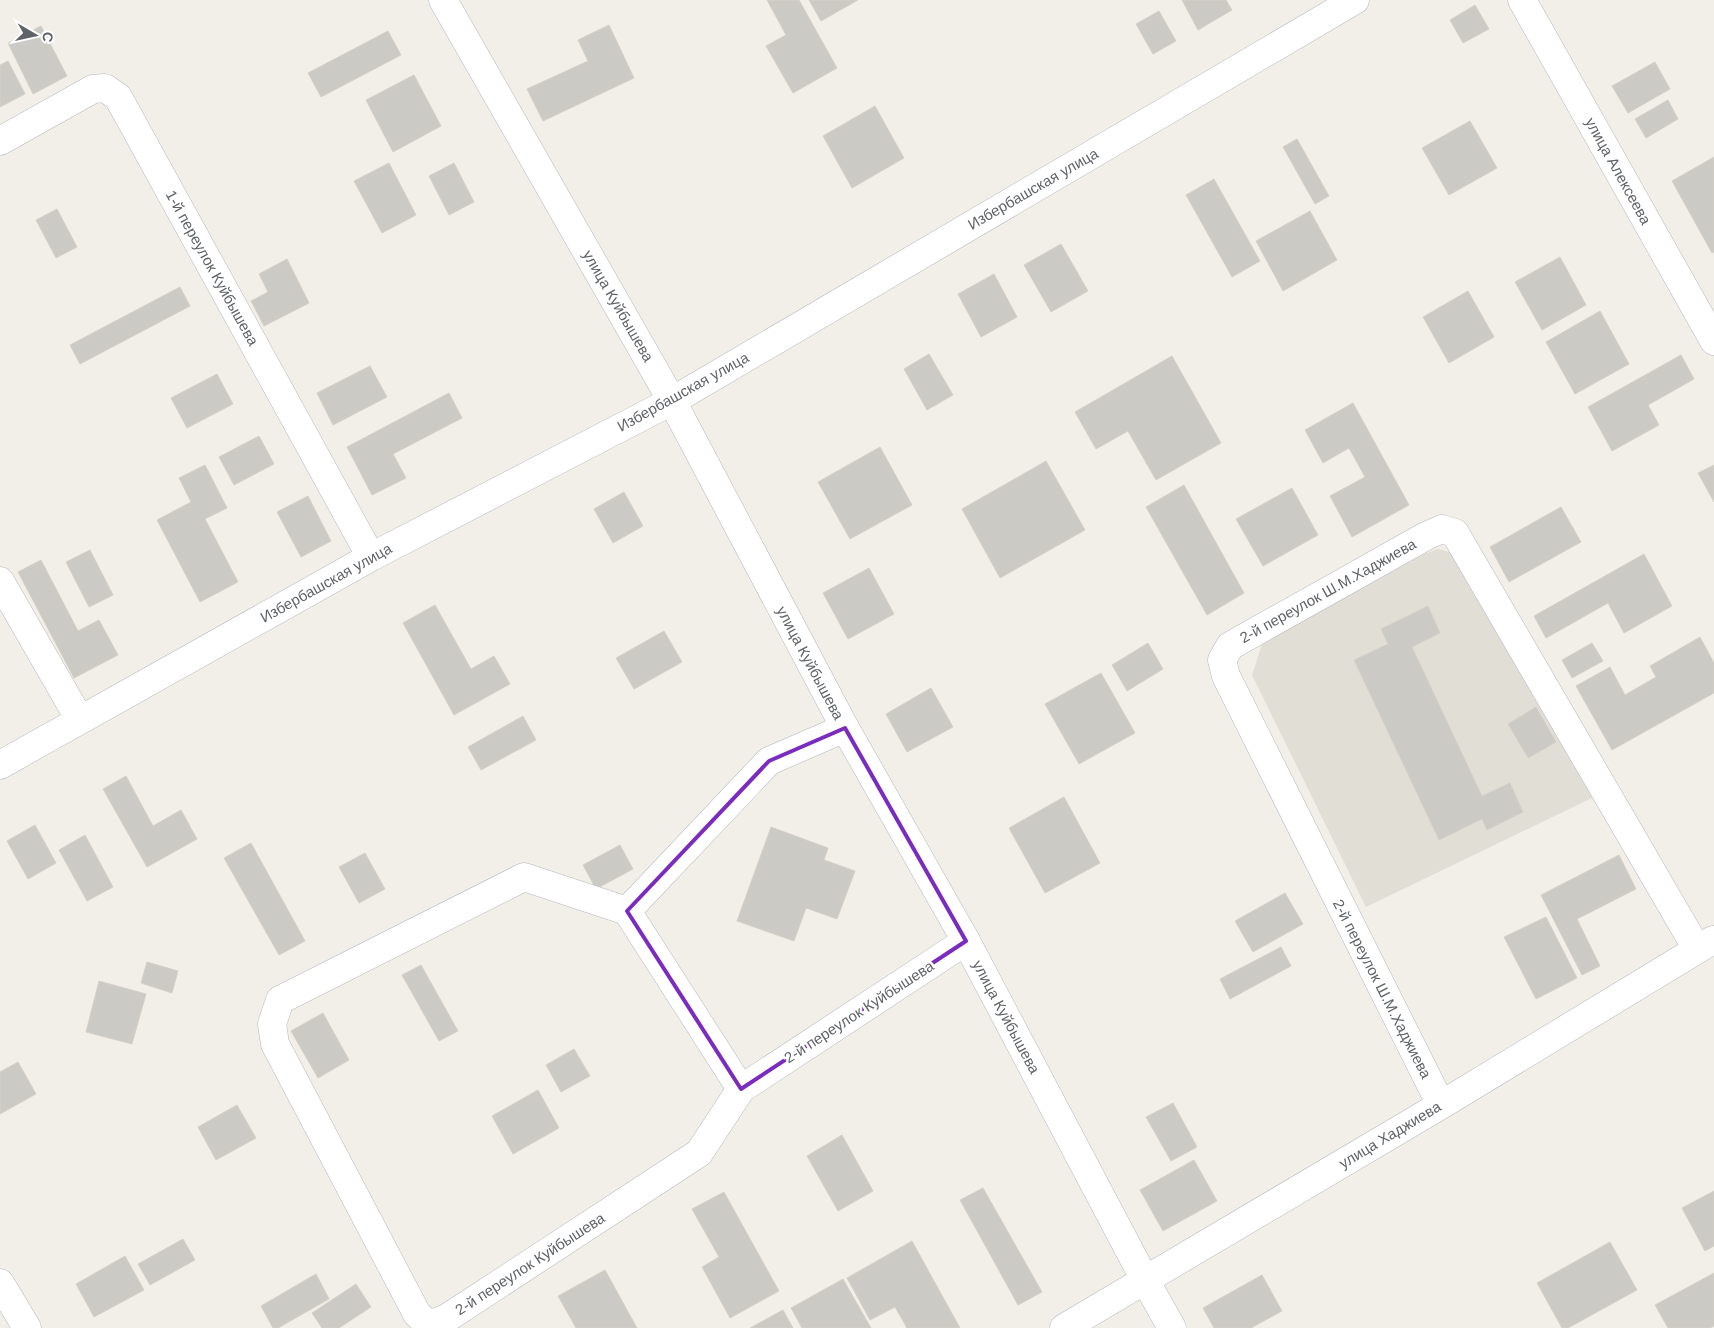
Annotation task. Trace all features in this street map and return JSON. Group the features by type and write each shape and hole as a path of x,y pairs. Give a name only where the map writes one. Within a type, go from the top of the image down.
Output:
{"street":[{"name":"улица Куйбышева","path":"443,0 672,401 845,728 966,941 1172,1328"},
{"name":"Избербашская улица","path":"0,765 370,558 672,401 1355,0"},
{"name":"улица Алексеева","path":"1522,0 1714,341"},
{"name":"1-й переулок Куйбышева","path":"0,141 93,90 105,88 118,97 370,558"},
{"name":"2-й переулок Ш.М.Хаджиева","path":"1441,1105 1226,676 1222,660 1230,646 1426,536 1442,529 1455,532 1706,944"},
{"path":"0,581 80,720"},
{"path":"741,1089 627,912 769,761 845,728"},
{"name":"2-й переулок Куйбышева","path":"627,912 524,878 280,1000 272,1024 275,1044 417,1314 429,1325 447,1318 699,1153 741,1089 966,941"},
{"name":"улица Хаджиева","path":"1064,1328 1441,1105 1706,944"},
{"path":"0,1282 26,1328"}],"highlighted area":[{"path":"845,728 966,941 741,1089 627,911 769,761"}],"shaded area":[{"path":"1438,549 1456,554 1594,797 1366,907 1252,675 1262,644 1424,554"}],"building":[{"path":"767,0 799,0 837,68 793,93 766,46 786,35"},
{"path":"809,0 858,0 821,21"},
{"path":"1182,0 1226,0 1232,10 1198,30"},
{"path":"1475,5 1489,29 1463,43 1450,20"},
{"path":"1159,11 1176,41 1153,54 1136,24"},
{"path":"609,25 634,78 543,121 527,89 588,61 578,40"},
{"path":"41,26 67,76 33,94 8,43"},
{"path":"388,31 401,55 321,97 308,73"},
{"path":"8,61 25,94 0,107 0,65"},
{"path":"1655,62 1670,89 1628,113 1612,86"},
{"path":"414,75 441,126 393,152 366,100"},
{"path":"1668,100 1678,119 1646,138 1635,119"},
{"path":"875,106 904,158 852,188 823,136"},
{"path":"1470,121 1497,168 1449,195 1422,148"},
{"path":"1297,139 1329,196 1315,204 1283,147"},
{"path":"1714,157 1714,252 1712,253 1672,181"},
{"path":"389,163 416,215 382,233 354,181"},
{"path":"454,163 474,202 449,215 429,176"},
{"path":"1214,179 1260,261 1232,277 1186,195"},
{"path":"57,209 77,247 56,258 36,220"},
{"path":"1310,211 1337,260 1283,291 1256,241"},
{"path":"1061,244 1088,291 1051,312 1024,265"},
{"path":"1560,257 1586,305 1542,330 1515,282"},
{"path":"287,259 309,303 264,326 251,301 268,292 259,274"},
{"path":"994,274 1017,317 981,337 958,294"},
{"path":"180,287 190,306 80,364 70,345"},
{"path":"1468,291 1494,337 1449,363 1423,317"},
{"path":"1600,311 1629,364 1575,394 1546,342"},
{"path":"929,354 953,395 927,410 904,369"},
{"path":"1681,355 1694,379 1648,405 1659,425 1612,451 1588,407"},
{"path":"1172,356 1221,443 1156,480 1128,431 1096,449 1075,412"},
{"path":"370,366 387,397 333,425 317,393"},
{"path":"217,374 233,404 187,428 171,398"},
{"path":"449,393 462,418 393,454 406,478 372,495 347,447"},
{"path":"1353,403 1409,505 1352,537 1330,496 1365,477 1349,448 1323,463 1305,430"},
{"path":"259,436 274,464 234,485 219,457"},
{"path":"880,447 912,505 850,539 818,482"},
{"path":"1046,461 1085,530 1000,578 962,509"},
{"path":"205,465 227,508 205,519 238,582 200,602 157,520 191,502 179,478"},
{"path":"1714,465 1714,502 1698,473"},
{"path":"1184,485 1244,593 1207,615 1146,507"},
{"path":"1292,488 1318,535 1263,566 1236,519"},
{"path":"624,492 643,526 613,543 594,509"},
{"path":"308,496 331,541 301,557 277,512"},
{"path":"1561,507 1581,542 1509,582 1490,547"},
{"path":"90,550 113,595 89,607 66,562"},
{"path":"1644,554 1672,606 1624,633 1608,603 1546,638 1534,616"},
{"path":"41,560 78,631 99,620 118,655 74,678 18,572"},
{"path":"869,568 894,614 848,639 823,593"},
{"path":"435,605 471,669 494,656 510,684 454,715 403,623"},
{"path":"1428,606 1440,633 1412,647 1482,796 1510,783 1523,812 1487,830 1482,819 1439,840 1354,660 1388,644 1381,629"},
{"path":"664,631 682,662 634,689 616,658"},
{"path":"1700,637 1714,663 1714,693 1612,750 1576,686 1610,667 1625,695 1656,677 1650,666"},
{"path":"1148,643 1163,669 1127,691 1112,665"},
{"path":"1592,643 1603,661 1572,678 1562,660"},
{"path":"1101,673 1135,733 1079,764 1045,704"},
{"path":"931,688 953,727 907,752 886,714"},
{"path":"1536,707 1556,742 1528,758 1508,724"},
{"path":"523,716 536,740 481,770 468,747"},
{"path":"126,776 153,826 181,810 197,839 147,867 103,789"},
{"path":"1064,797 1100,863 1045,893 1009,828"},
{"path":"35,825 56,863 28,879 7,841"},
{"path":"771,827 828,848 824,860 855,871 837,919 806,908 794,941 737,921"},
{"path":"85,835 113,887 87,901 59,850"},
{"path":"251,843 305,941 279,955 224,858"},
{"path":"620,845 633,869 596,889 583,865"},
{"path":"365,853 385,889 359,903 339,867"},
{"path":"1619,855 1636,889 1577,919 1600,966 1582,975 1541,895"},
{"path":"1285,893 1303,924 1253,952 1235,921"},
{"path":"1546,917 1577,978 1536,999 1504,937"},
{"path":"1281,947 1291,966 1230,999 1220,979"},
{"path":"147,962 178,971 172,993 141,983"},
{"path":"421,965 458,1031 439,1041 402,975"},
{"path":"99,981 146,994 132,1044 86,1032"},
{"path":"323,1013 349,1060 318,1078 291,1031"},
{"path":"574,1049 590,1076 561,1092 546,1065"},
{"path":"18,1062 36,1094 0,1114 0,1072"},
{"path":"538,1090 559,1128 513,1154 492,1116"},
{"path":"1173,1103 1197,1147 1171,1161 1146,1117"},
{"path":"237,1105 256,1138 216,1160 198,1127"},
{"path":"842,1135 873,1191 838,1211 807,1156"},
{"path":"1194,1160 1217,1201 1163,1231 1140,1190"},
{"path":"983,1188 1042,1292 1018,1305 960,1200"},
{"path":"1714,1191 1714,1246 1705,1251 1682,1208"},
{"path":"724,1192 779,1291 730,1318 702,1267 719,1257 692,1209"},
{"path":"183,1239 195,1260 150,1285 138,1264"},
{"path":"912,1241 960,1328 907,1328 895,1307 870,1320 847,1278"},
{"path":"1610,1242 1637,1290 1568,1328 1562,1328 1537,1283"},
{"path":"125,1256 144,1290 94,1317 76,1284"},
{"path":"605,1270 637,1328 576,1328 558,1296"},
{"path":"1714,1273 1714,1326 1710,1328 1668,1328 1655,1305"},
{"path":"316,1274 329,1299 278,1328 273,1328 261,1306"},
{"path":"1262,1275 1282,1311 1251,1328 1214,1328 1203,1308"},
{"path":"843,1279 871,1328 802,1328 791,1308"},
{"path":"356,1284 371,1307 339,1328 322,1328 312,1313"},
{"path":"783,1310 793,1328 750,1328"}]}
